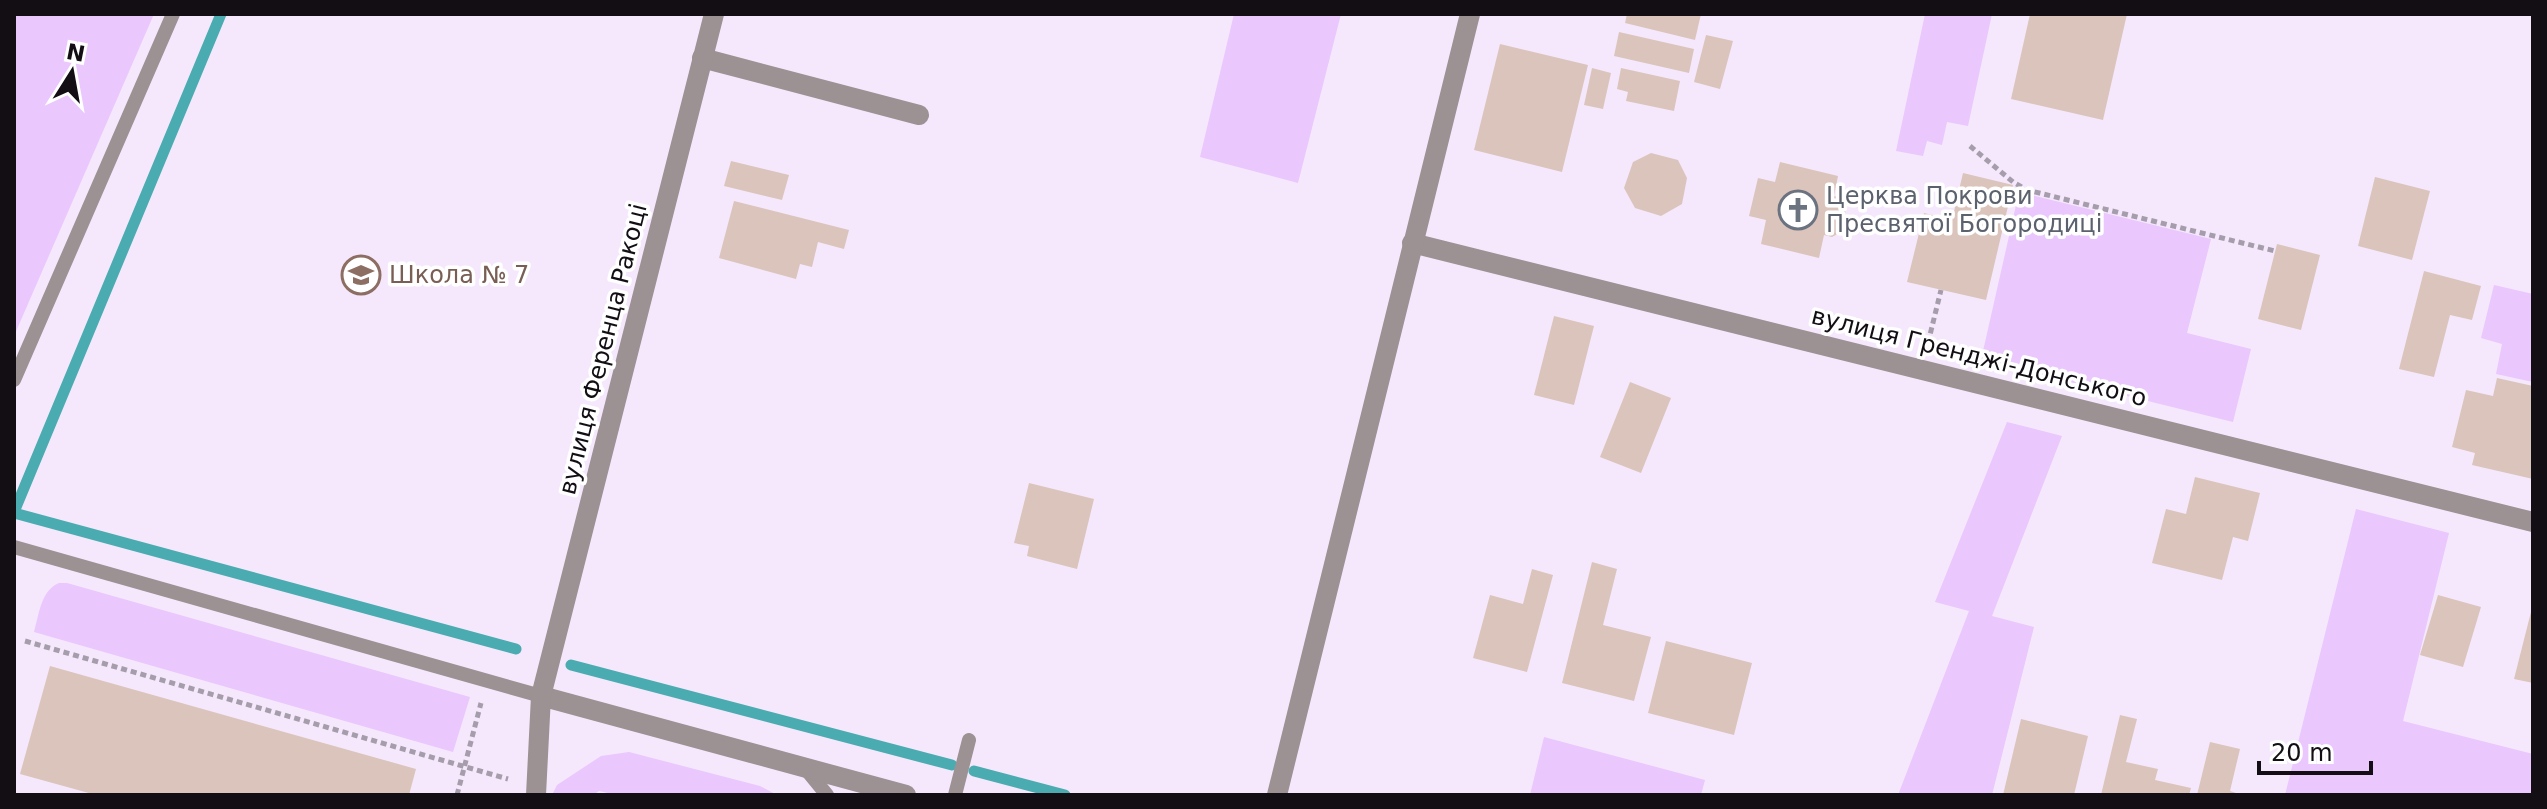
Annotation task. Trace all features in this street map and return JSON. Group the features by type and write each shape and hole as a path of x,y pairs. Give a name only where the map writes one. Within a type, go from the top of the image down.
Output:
{"street":[{"name":"вулиця Ференца Ракоці","path":"536,791 541,696 714,14"},
{"path":"1277,795 1470,14"},
{"path":"702,58 919,115"},
{"name":"вулиця Гренджі-Донського","path":"1412,243 2533,522"},
{"path":"541,696 906,795"}],"lane":[{"path":"14,380 173,14"},
{"path":"14,547 541,696"},
{"path":"955,795 969,740"},
{"path":"805,768 827,795"}],"path":[{"path":"1970,146 2027,190 2275,251"},
{"path":"1927,346 1941,290"},
{"path":"25,641 464,767 536,791"},
{"path":"457,795 487,681"}],"shaded area":[{"path":"14,14 154,14 14,336"},
{"path":"1234,14 1341,14 1298,183 1200,157"},
{"path":"1925,14 1992,14 1968,126 1947,122 1942,145 1927,141 1923,156 1896,151"},
{"path":"2019,192 2211,239 2187,333 2251,349 2233,422 1981,360"},
{"path":"2494,285 2533,294 2533,382 2496,374 2502,344 2481,338"},
{"path":"2007,422 2062,436 1992,616 2034,627 1992,795 1898,795 1969,611 1935,602"},
{"path":"2356,509 2449,533 2403,721 2533,754 2533,795 2285,795"},
{"path":"59,583 470,697 453,752 34,632 44,597"},
{"path":"1544,737 1705,780 1701,795 1530,795"},
{"path":"629,752 760,786 777,795 617,795 599,791 593,795 552,795 557,785 601,756"}],"building":[{"path":"1627,14 1701,14 1695,40 1625,23"},
{"path":"2030,14 2127,14 2103,120 2011,99"},
{"path":"1619,32 1694,49 1689,73 1614,56"},
{"path":"1706,35 1733,41 1720,89 1694,82"},
{"path":"1500,44 1588,65 1562,172 1474,150"},
{"path":"1592,68 1611,73 1603,109 1584,105"},
{"path":"1621,68 1680,81 1674,111 1626,101 1628,92 1617,89"},
{"path":"1651,153 1678,160 1687,178 1682,204 1661,216 1635,208 1624,188 1633,162"},
{"path":"731,161 789,175 782,200 724,186"},
{"name":"Церква Покрови Пресвятої Богородиці","path":"1780,162 1838,176 1834,196 1842,198 1847,204 1841,232 1832,237 1824,235 1819,258 1761,244 1766,220 1749,216 1758,178 1775,182"},
{"path":"1963,173 2013,185 1986,300 1907,282 1924,213 1952,220"},
{"path":"2375,177 2430,191 2412,260 2358,246"},
{"path":"734,201 849,230 844,249 818,242 812,267 800,264 796,279 719,258"},
{"path":"2277,244 2320,255 2301,330 2258,319"},
{"path":"2424,271 2481,286 2472,320 2450,315 2434,377 2399,369"},
{"path":"1554,316 1594,326 1574,405 1534,395"},
{"path":"2497,378 2533,386 2533,479 2472,465 2475,453 2452,447 2466,390 2493,396"},
{"path":"1630,382 1671,398 1641,473 1600,457"},
{"path":"2195,477 2260,493 2248,541 2233,537 2222,580 2152,563 2166,509 2186,514"},
{"path":"1029,483 1094,499 1077,569 1027,556 1029,546 1014,543"},
{"path":"1592,562 1617,569 1603,625 1651,637 1634,701 1562,683"},
{"path":"1532,569 1553,575 1527,672 1473,658 1490,595 1523,604"},
{"path":"2438,595 2481,607 2463,667 2420,655"},
{"path":"2533,608 2533,683 2514,679"},
{"path":"1666,641 1752,663 1734,735 1648,713"},
{"path":"50,666 416,769 409,795 96,795 20,774"},
{"path":"2120,715 2137,719 2126,762 2158,769 2155,780 2191,788 2189,795 2101,795"},
{"path":"2021,719 2088,736 2074,795 2003,795"},
{"path":"2210,742 2240,749 2230,791 2242,795 2197,795"}],"waterway":[{"path":"14,512 221,14"},
{"path":"14,513 516,649"},
{"path":"571,665 952,765"},
{"path":"974,771 1065,795"}],"place":[{"name":"Церква Покрови Пресвятої Богородиці","path":"1798,210"},
{"name":"Школа № 7","path":"361,275"}]}
